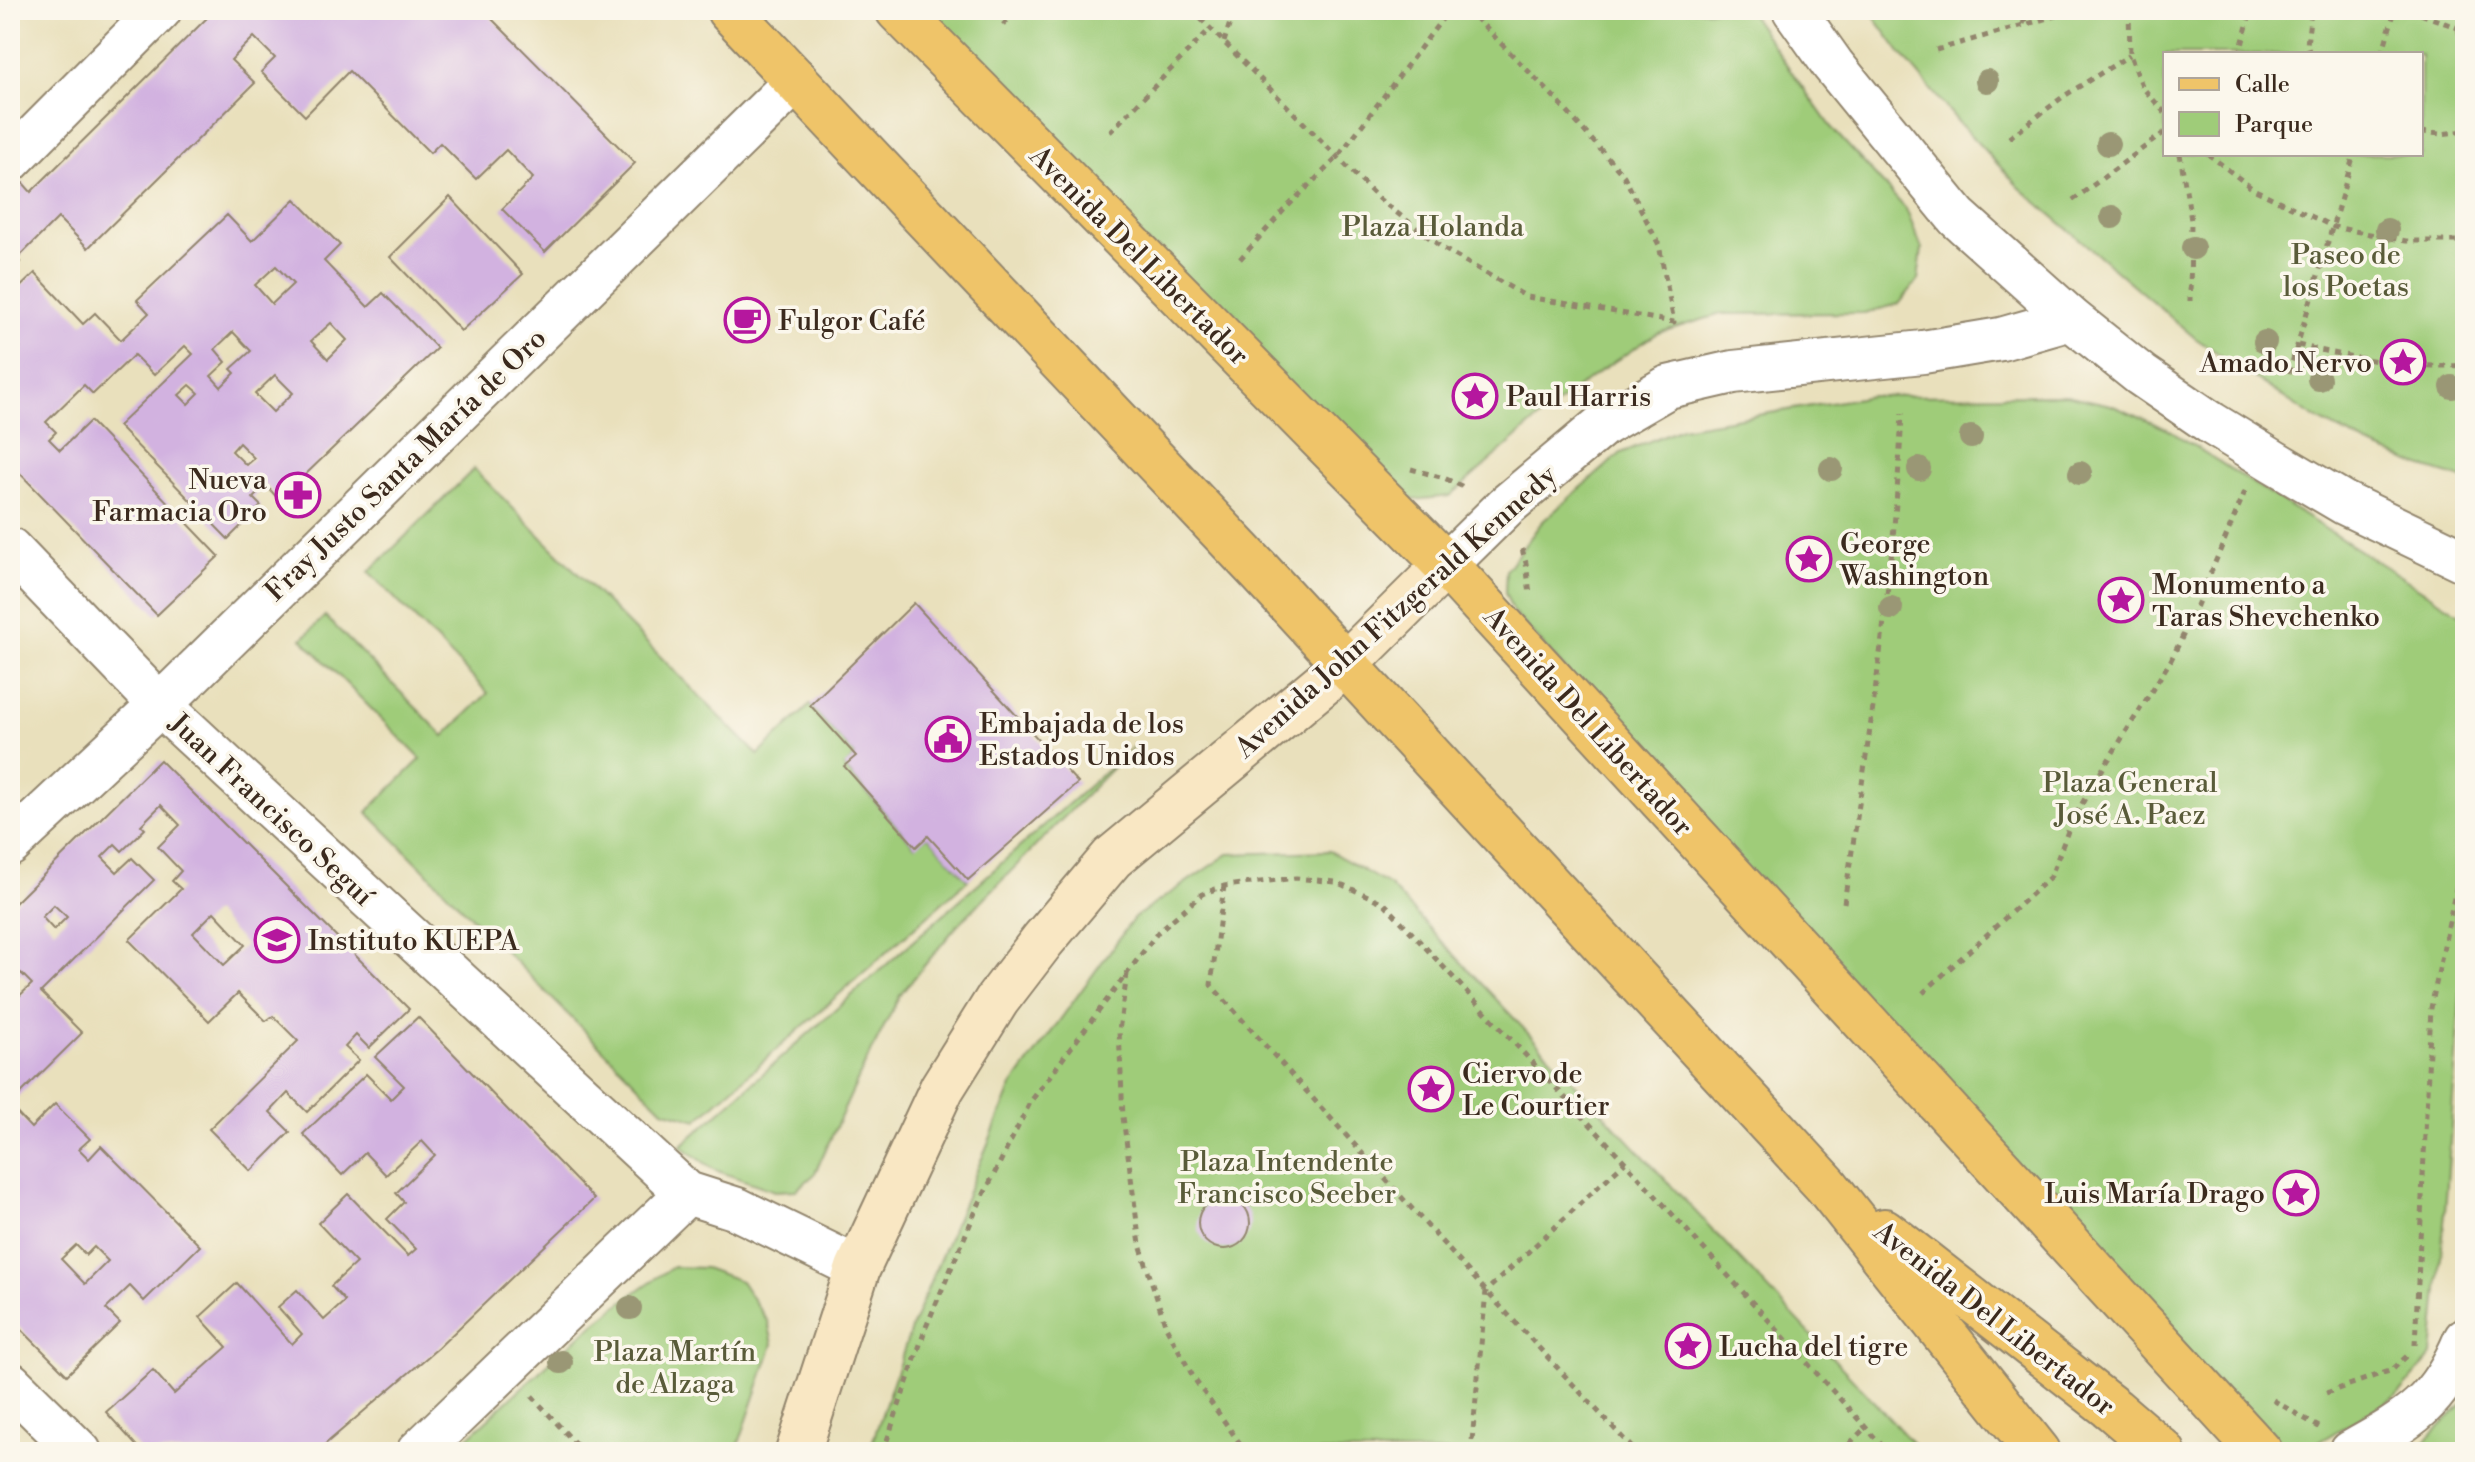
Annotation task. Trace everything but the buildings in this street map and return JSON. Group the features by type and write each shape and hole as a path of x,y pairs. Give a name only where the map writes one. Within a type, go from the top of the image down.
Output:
{"main road":[{"name":"Avenida Del Libertador","path":"729,10 1346,664 1826,1185 2038,1452"},
{"name":"Avenida Del Libertador","path":"898,10 1446,565 2260,1452"},
{"name":"Avenida John Fitzgerald Kennedy","path":"798,1452 858,1268 942,1088 997,1000 1112,858 1346,664 1446,565"},
{"name":"Avenida Del Libertador","path":"1826,1185 2114,1410 2163,1452"}],"street":[{"path":"10,161 160,10"},
{"path":"1794,10 1833,65 1957,217 2071,319 2141,375 2261,454 2344,503 2465,561"},
{"name":"Fray Justo Santa María de Oro","path":"10,845 160,705 797,80"},
{"name":"Avenida John Fitzgerald Kennedy","path":"1446,565 1506,506 1604,424 1668,387 1733,372 1923,352 2001,339 2071,319"},
{"name":"Juan Francisco Seguí","path":"10,549 160,705 687,1193 737,1209 858,1268"},
{"path":"418,1452 687,1193"},
{"path":"2351,1452 2414,1416 2444,1382 2465,1339"},
{"path":"10,1383 80,1452"}],"path":[{"path":"1003,25 1017,10"},
{"path":"1192,10 1379,199 1444,249 1527,297 1674,322 1659,245 1624,176 1554,97 1468,10"},
{"path":"1224,43 1234,10"},
{"path":"1240,259 1337,158 1449,10"},
{"path":"2023,25 2028,10"},
{"path":"1936,50 2076,10"},
{"path":"2129,10 2130,55 2143,88 2163,111"},
{"path":"2239,52 2251,10"},
{"path":"2309,52 2307,45 2311,10"},
{"path":"2383,52 2395,10"},
{"path":"2410,10 2458,28"},
{"path":"2458,28 2465,22"},
{"path":"2458,28 2465,64"},
{"path":"1110,132 1210,29"},
{"path":"2009,138 2064,96 2130,55"},
{"path":"2423,132 2465,131"},
{"path":"2073,200 2163,133"},
{"path":"2180,156 2191,220 2190,301"},
{"path":"2211,156 2253,189 2334,227 2406,241 2465,241"},
{"path":"2289,373 2353,156"},
{"path":"2298,345 2402,363 2465,365"},
{"path":"1844,903 1875,699 1892,546 1902,413"},
{"path":"1923,993 2051,876 2071,823 2171,660 2246,488"},
{"path":"2326,1393 2392,1370 2415,1348 2431,1008 2465,845"},
{"path":"883,1452 926,1327 977,1208 1031,1101 1158,932 1202,894 1224,886 1296,878 1336,882 1384,903 1888,1452"},
{"path":"1224,886 1211,985 1486,1291 1636,1452"},
{"path":"1128,971 1119,1031 1123,1117 1140,1245 1166,1327 1195,1380 1246,1452"},
{"path":"1471,1452 1486,1291 1625,1162"},
{"path":"532,1395 583,1452"},
{"path":"1841,1452 1865,1428"}],"green space":[{"name":"Plaza Holanda","path":"918,10 1748,10 1830,126 1906,209 1922,249 1918,280 1899,304 1864,313 1721,314 1658,333 1600,371 1540,417 1450,496 1414,500 1387,487"},
{"name":"Paseo de los Poetas","path":"1869,10 2465,10 2465,480 2368,445 2313,417 2195,338 2019,187 1901,54"},
{"name":"Plaza General José A. Paez","path":"2066,395 2111,405 2167,429 2465,617 2465,927 2432,1355 2397,1396 2313,1445 2290,1451 2264,1437 1513,612 1505,593 1506,570 1542,522 1621,453 1681,428 1871,396"},
{"path":"474,469 758,755 810,705 856,756 844,767 915,846 928,836 968,880 697,1120 663,1110 367,812 421,759 302,639 325,616 444,736 488,693 369,572"},
{"path":"1133,747 956,927 900,995 814,1175 796,1190 775,1191 715,1170 681,1146"},
{"name":"Plaza Intendente Francisco Seeber","path":"1330,851 1390,886 1921,1452 869,1452 912,1326 1012,1086 1134,918 1228,854"},
{"name":"Plaza Martín de Alzaga","path":"673,1267 705,1268 741,1281 768,1322 773,1344 736,1452 452,1452 586,1331"},
{"path":"2465,1402 2465,1452 2414,1452"}],"place":[{"name":"Fulgor Café","path":"747,320"},
{"name":"Amado Nervo","path":"2403,362"},
{"name":"Paul Harris","path":"1475,396"},
{"name":"Nueva Farmacia Oro","path":"298,495"},
{"name":"George Washington","path":"1809,559"},
{"name":"Monumento a Taras Shevchenko","path":"2121,600"},
{"name":"Embajada de los Estados Unidos","path":"948,739"},
{"name":"Instituto KUEPA","path":"277,940"},
{"name":"Ciervo de Le Courtier","path":"1431,1089"},
{"name":"Luis María Drago","path":"2296,1193"},
{"name":"Lucha del tigre","path":"1688,1346"}]}
